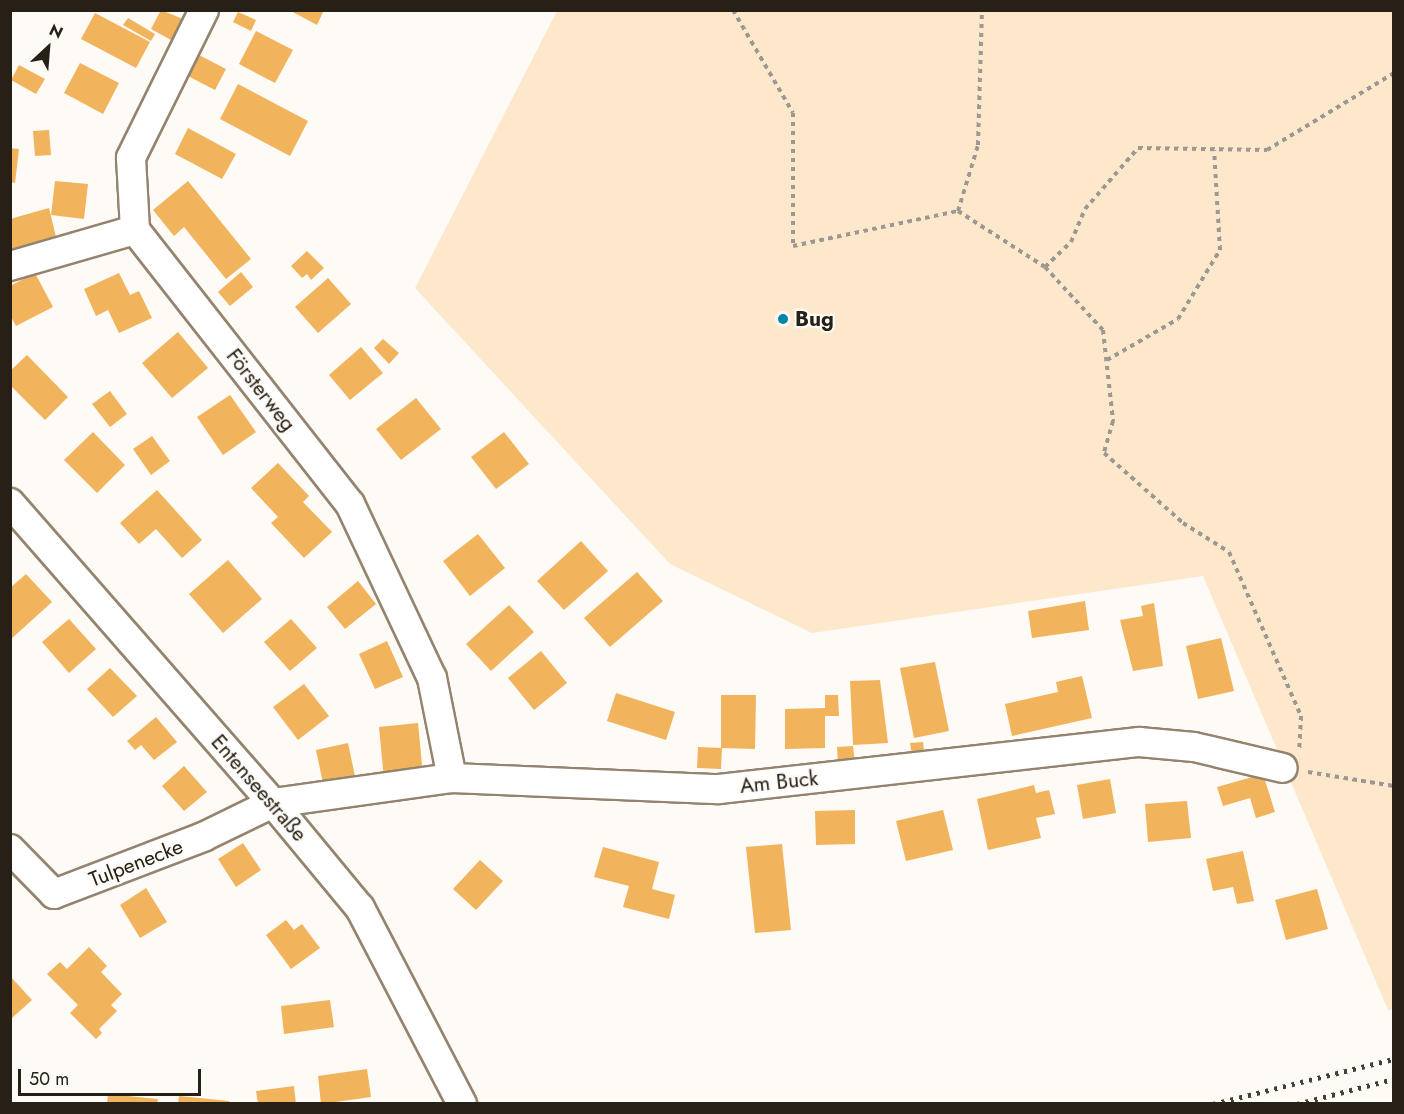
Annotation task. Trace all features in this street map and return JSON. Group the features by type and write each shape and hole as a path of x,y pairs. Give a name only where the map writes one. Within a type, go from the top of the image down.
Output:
{"street":[{"path":"10,266 135,230 132,158 204,10"},
{"name":"Försterweg","path":"135,230 350,504 432,678 452,778"},
{"name":"Entenseestraße","path":"10,503 273,803 360,908 462,1104"},
{"name":"Am Buck","path":"273,803 452,778 718,789 1139,742 1194,747 1290,769"},
{"name":"Tulpenecke","path":"10,849 54,894 203,837 273,803"}],"path":[{"path":"733,10 793,113 794,246 958,211 1045,267 1103,330 1113,421 1104,453 1183,523 1229,552 1301,716 1290,769 1394,786"},
{"path":"958,211 978,145 982,10"},
{"path":"1045,267 1071,242 1085,209 1138,148 1267,150 1394,73"},
{"path":"1107,360 1178,319 1220,250 1214,150"}],"shaded area":[{"path":"557,11 1393,11 1393,1009 1388,1010 1203,576 812,633 670,564 415,288"}],"building":[{"path":"161,10 183,19 171,40 151,29"},
{"path":"289,10 324,10 317,25"},
{"path":"238,12 256,20 251,31 233,22"},
{"path":"95,13 150,42 136,68 81,39"},
{"path":"128,18 155,34 151,41 123,25"},
{"path":"256,31 293,50 275,83 239,64"},
{"path":"197,54 226,69 215,90 186,75"},
{"path":"80,63 119,83 103,114 64,93"},
{"path":"19,65 45,79 36,94 11,80"},
{"path":"238,84 308,121 290,156 220,119"},
{"path":"188,128 236,154 222,179 175,154"},
{"path":"49,130 51,155 35,156 33,131"},
{"path":"10,148 19,149 15,183 10,182"},
{"path":"55,181 88,184 84,219 51,215"},
{"path":"188,181 251,259 226,279 184,227 174,236 153,210"},
{"path":"49,208 56,237 12,249 10,219"},
{"path":"307,251 324,268 311,280 307,274 302,278 291,266"},
{"path":"241,272 253,287 230,306 218,292"},
{"path":"35,273 53,307 16,326 10,315 10,286"},
{"path":"119,273 130,295 139,291 152,318 119,333 108,310 96,316 84,289"},
{"path":"328,278 351,304 318,333 295,307"},
{"path":"178,332 208,368 172,398 142,363"},
{"path":"383,339 399,353 389,364 374,348"},
{"path":"361,347 383,373 350,400 329,375"},
{"path":"27,355 68,397 45,420 10,385 10,371"},
{"path":"110,391 127,414 110,427 92,404"},
{"path":"230,395 256,432 223,455 197,417"},
{"path":"416,398 441,429 401,460 376,429"},
{"path":"93,432 125,465 97,493 64,460"},
{"path":"504,432 529,464 496,489 471,457"},
{"path":"152,436 170,461 151,475 133,449"},
{"path":"278,463 309,496 303,502 332,532 304,558 271,523 278,517 251,488"},
{"path":"157,490 202,540 182,558 156,529 139,544 120,523"},
{"path":"478,534 505,568 470,596 443,561"},
{"path":"581,541 608,571 564,610 537,581"},
{"path":"228,560 262,599 223,633 189,594"},
{"path":"637,572 663,601 610,647 584,618"},
{"path":"26,574 52,602 10,640 10,588"},
{"path":"358,581 376,604 345,629 327,607"},
{"path":"1085,601 1089,630 1032,638 1028,611"},
{"path":"1154,603 1163,666 1133,671 1120,620 1143,616 1141,606"},
{"path":"509,605 534,632 491,671 466,644"},
{"path":"69,619 96,649 69,673 42,642"},
{"path":"291,619 317,648 290,671 264,642"},
{"path":"1221,638 1234,691 1198,699 1186,646"},
{"path":"387,641 403,677 375,689 359,654"},
{"path":"541,651 567,683 534,710 508,678"},
{"path":"935,662 949,731 914,738 900,668"},
{"path":"110,668 137,696 113,717 87,689"},
{"path":"1082,676 1092,718 1012,736 1005,704 1058,692 1056,682"},
{"path":"880,680 888,743 853,745 850,681"},
{"path":"304,684 329,716 298,740 273,707"},
{"path":"616,693 675,712 666,740 607,721"},
{"path":"721,695 756,695 755,749 721,748"},
{"path":"825,695 838,695 839,716 825,716 825,748 785,749 785,709 825,708"},
{"path":"156,717 177,742 154,760 141,745 135,750 127,741"},
{"path":"418,723 423,775 384,779 379,727"},
{"path":"923,742 925,760 913,761 910,743"},
{"path":"348,743 356,781 324,788 316,750"},
{"path":"853,746 855,764 838,764 837,747"},
{"path":"698,747 722,748 721,769 697,768"},
{"path":"184,766 207,792 184,811 162,786"},
{"path":"1263,774 1275,812 1256,818 1250,798 1223,806 1217,787"},
{"path":"1110,779 1116,813 1083,819 1077,785"},
{"path":"1034,785 1036,793 1049,790 1055,814 1036,818 1041,838 988,850 977,799"},
{"path":"1187,801 1191,838 1148,842 1145,804"},
{"path":"855,810 855,844 816,845 815,811"},
{"path":"943,810 953,850 906,861 896,821"},
{"path":"243,843 261,870 236,887 218,859"},
{"path":"782,844 791,930 755,933 746,847"},
{"path":"603,847 659,862 652,889 675,895 669,919 623,907 629,886 594,877"},
{"path":"1243,851 1254,901 1237,904 1233,887 1213,891 1206,859"},
{"path":"480,860 503,881 476,910 453,889"},
{"path":"146,888 167,922 140,938 120,905"},
{"path":"1317,889 1328,929 1286,940 1275,900"},
{"path":"286,920 294,930 302,924 320,948 291,969 266,935"},
{"path":"89,947 107,966 101,972 122,994 111,1005 117,1011 99,1029 102,1033 96,1039 70,1013 78,1005 47,974 60,962 67,969"},
{"path":"10,976 32,1000 12,1018 10,1017"},
{"path":"330,1000 334,1027 284,1034 281,1006"},
{"path":"367,1069 371,1097 321,1104 318,1076"},
{"path":"294,1086 296,1104 258,1104 256,1091"},
{"path":"108,1094 158,1099 157,1104 107,1104"},
{"path":"179,1096 229,1101 229,1104 178,1104"}],"railway":[{"path":"1213,1104 1394,1059"},
{"path":"1297,1104 1394,1079"}],"place":[{"name":"Bug","path":"783,319"}]}
